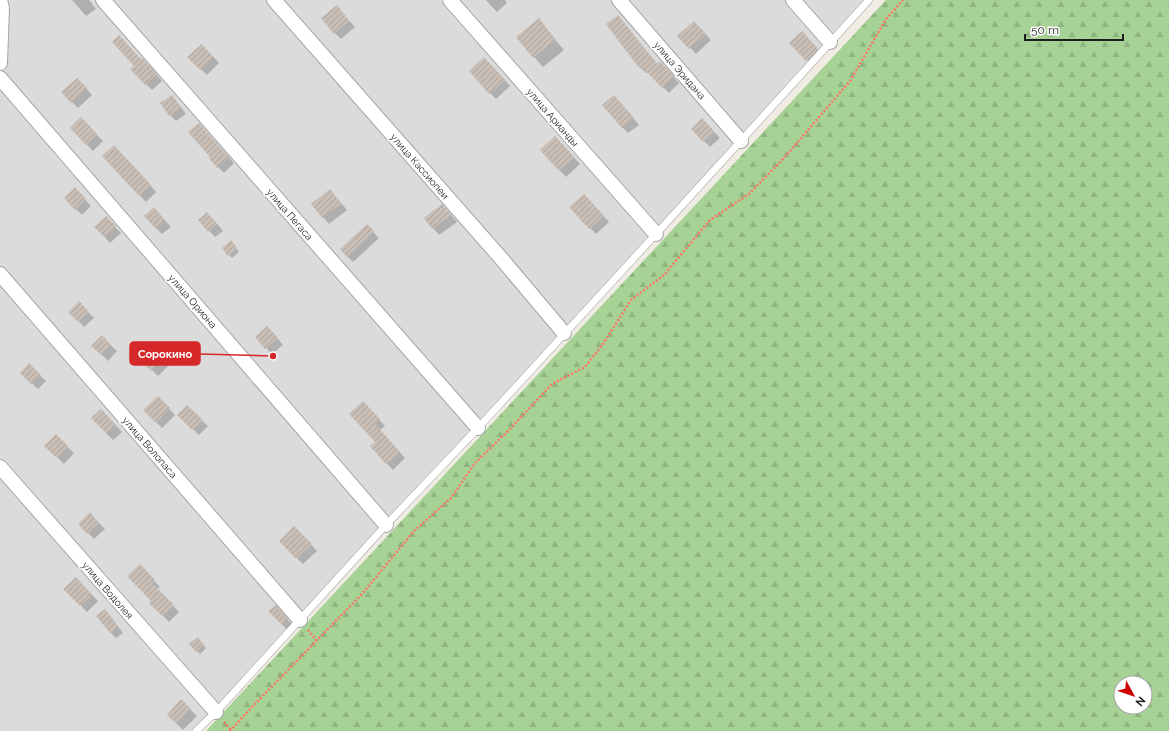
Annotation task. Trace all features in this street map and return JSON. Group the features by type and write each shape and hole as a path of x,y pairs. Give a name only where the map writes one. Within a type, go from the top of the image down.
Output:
{"street":[{"path":"0,0 2,8 0,63"},
{"name":"улица Пегаса","path":"103,0 478,428"},
{"name":"улица Кассиопеи","path":"274,0 564,333"},
{"name":"улица Арианды","path":"450,0 656,234"},
{"name":"улица Эридана","path":"619,0 741,141"},
{"path":"793,0 830,42"},
{"name":"улица Ориона","path":"0,78 386,525"},
{"name":"улица Волопаса","path":"0,274 300,620"},
{"name":"улица Водолея","path":"0,467 216,712"}],"lane":[{"path":"196,731 216,712 386,525 478,428 868,0"}],"path":[{"path":"230,731 362,594 414,531 451,498 475,463 508,431 552,384 585,367 603,344 632,300 664,275 710,220 749,194 784,158 850,81 886,19 904,0"}],"shaded area":[{"path":"0,0 874,0 202,731 0,731"}],"green space":[{"path":"886,0 1169,0 1169,731 206,731"}],"building":[{"path":"337,5 349,21 334,34 321,18"},
{"path":"618,15 657,64 660,61 674,76 662,88 641,66 639,68 606,24"},
{"path":"539,18 556,40 533,58 516,37"},
{"path":"694,21 706,34 689,49 677,36"},
{"path":"802,31 818,49 806,61 789,43"},
{"path":"119,35 157,74 145,85 130,69 134,66 112,42"},
{"path":"202,44 213,57 200,70 187,57"},
{"path":"484,57 505,80 489,94 469,71"},
{"path":"77,78 87,88 71,103 61,92"},
{"path":"172,95 181,107 169,116 160,103"},
{"path":"614,95 634,118 622,128 602,105"},
{"path":"81,117 97,134 86,145 70,128"},
{"path":"702,118 714,131 703,142 691,129"},
{"path":"199,123 229,157 217,168 209,158 210,157 188,132"},
{"path":"555,136 574,157 559,171 540,150"},
{"path":"114,145 151,185 139,196 102,156"},
{"path":"75,187 86,199 75,210 64,198"},
{"path":"330,189 341,204 322,218 311,204"},
{"path":"584,194 604,216 589,229 569,207"},
{"path":"442,204 451,215 432,229 424,218"},
{"path":"154,207 165,220 156,229 144,216"},
{"path":"207,212 217,224 208,232 198,220"},
{"path":"106,216 116,226 104,237 94,227"},
{"path":"367,224 374,231 347,257 340,249"},
{"path":"231,240 237,248 228,256 222,248"},
{"path":"79,301 89,312 78,322 68,312"},
{"path":"267,326 278,338 265,349 255,337"},
{"path":"102,335 111,345 101,355 91,346"},
{"path":"149,345 163,359 151,371 137,357"},
{"path":"29,363 41,375 31,384 20,373"},
{"path":"158,396 170,408 156,423 143,410"},
{"path":"363,401 380,419 375,424 400,452 386,464 370,446 375,442 349,414"},
{"path":"187,405 203,420 192,430 177,415"},
{"path":"101,409 116,425 107,434 91,418"},
{"path":"56,434 68,446 57,458 44,446"},
{"path":"90,512 99,523 87,534 78,524"},
{"path":"294,526 312,544 296,559 279,541"},
{"path":"140,564 155,580 152,583 174,605 162,616 149,603 151,601 127,576"},
{"path":"76,577 92,595 80,606 63,589"},
{"path":"276,605 288,619 282,625 268,611"},
{"path":"105,609 118,626 110,633 96,616"},
{"path":"198,637 204,645 196,652 189,644"},
{"path":"181,699 191,709 177,724 167,715"}],"place":[{"name":"Сорокино","path":"273,356"}]}
